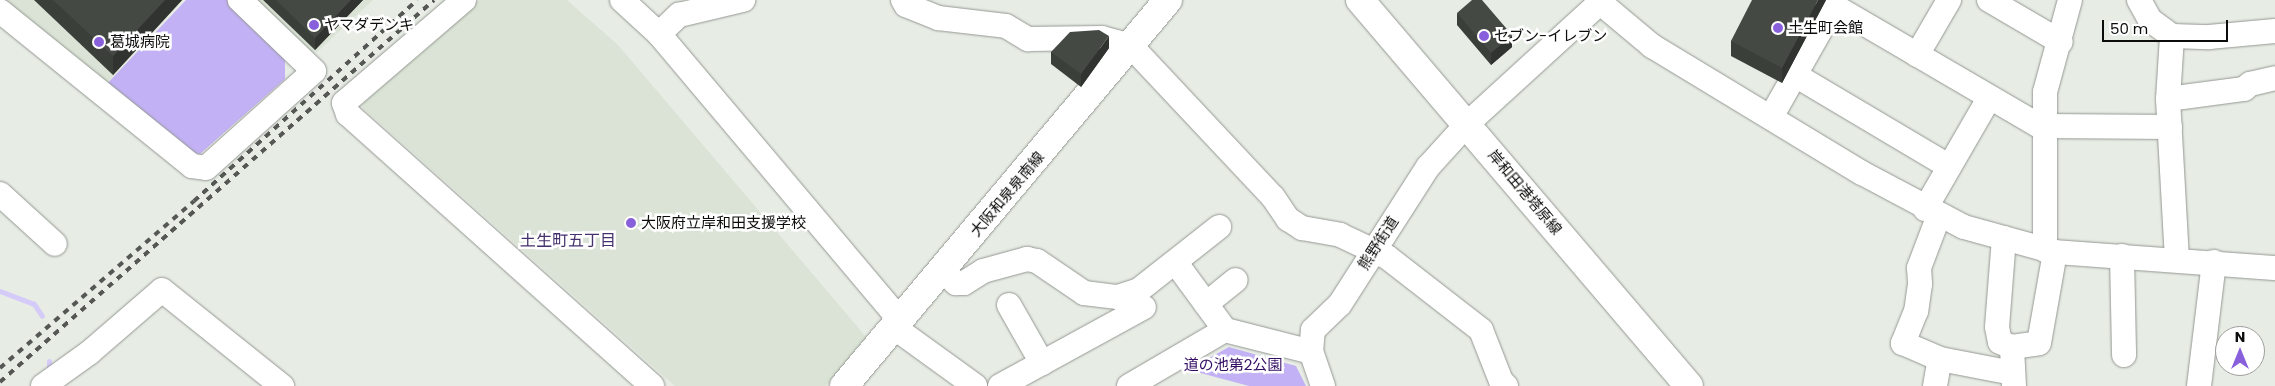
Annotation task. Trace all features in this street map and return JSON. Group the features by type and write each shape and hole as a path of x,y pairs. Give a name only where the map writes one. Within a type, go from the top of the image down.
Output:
{"main road":[{"name":"大阪和泉泉南線","path":"844,386 898,325 1168,0"},
{"name":"岸和田港塔原線","path":"1360,0 1688,386"}],"street":[{"path":"0,11 192,166 206,168 314,71 240,0"},
{"path":"464,0 344,103 348,114 652,386"},
{"path":"622,0 659,34 898,325 975,386"},
{"path":"659,34 679,15 742,0"},
{"path":"903,0 906,5 938,18 1006,26 1028,39 1102,38 1131,46 1273,196 1288,219 1302,228 1340,235 1387,257 1481,330 1501,381 1506,386"},
{"path":"1917,55 1949,0"},
{"path":"1989,0 2060,42"},
{"path":"2004,238 1997,327 2000,342 2012,347 2039,343 2050,251 2046,92 2070,0"},
{"path":"2139,0 2150,20 2172,36 2209,37 2275,31"},
{"path":"1600,1 1652,46 1932,212 1964,227 2050,251 2275,268"},
{"name":"熊野街道","path":"1311,352 1313,330 1340,304 1372,250 1428,167 1467,124 1600,1"},
{"path":"1771,117 1834,6 1988,98 2046,128 2170,127"},
{"path":"2172,36 2168,99 2177,260"},
{"path":"1795,75 1948,166"},
{"path":"2168,99 2244,89 2250,84 2275,78"},
{"path":"1988,98 1948,166 1932,212 1919,268 1920,284 1916,311 1903,343 1940,360 2013,379 2012,347"},
{"path":"0,194 55,244"},
{"path":"943,271 956,283 964,283 983,271 1027,259 1037,261 1084,293 1095,297 1118,297 1139,290 1176,263 1219,227"},
{"path":"2122,256 2124,355"},
{"path":"2200,386 2214,262"},
{"path":"1176,263 1225,330 1311,352 1322,386"},
{"path":"1206,304 1236,280"},
{"path":"43,386 89,353 162,290 282,386"},
{"path":"1009,305 1042,363"},
{"path":"1000,386 1144,307"},
{"path":"1129,386 1225,330"},
{"path":"1934,386 1940,360"}],"shaded area":[{"name":"葛城病院","path":"3,0 183,0 105,85"},
{"name":"ヤマダデンキ","path":"252,0 373,0 317,52 307,51"},
{"name":"大阪府立岸和田支援学校","path":"479,0 567,0 618,45 867,338 826,386 675,386 363,108 362,104"}],"green space":[{"path":"186,0 228,0 285,53 285,79 200,154 183,150 105,86"},
{"name":"道の池第2公園","path":"1229,347 1296,366 1306,386 1249,386 1193,371 1193,367"}],"building":[{"path":"53,0 165,0 113,56"},
{"path":"276,0 351,0 315,38"},
{"path":"1472,0 1482,0 1512,35 1491,53 1457,13"},
{"name":"土生町会館","path":"1752,0 1818,0 1782,68 1731,41"},
{"path":"1099,30 1109,36 1081,74 1051,52 1070,32"}],"waterway":[{"path":"0,291 34,304 42,316"},
{"path":"49,361 49,368"}],"railway":[{"path":"0,368 194,201 417,0"},
{"path":"0,382 434,0"}],"place":[{"name":"ヤマダデンキ","path":"314,25"},
{"name":"土生町会館","path":"1778,28"},
{"name":"セブン-イレブン","path":"1484,36"},
{"name":"葛城病院","path":"99,42"},
{"name":"大阪府立岸和田支援学校","path":"631,223"}],"district":[{"name":"土生町五丁目","path":"568,241"}]}
